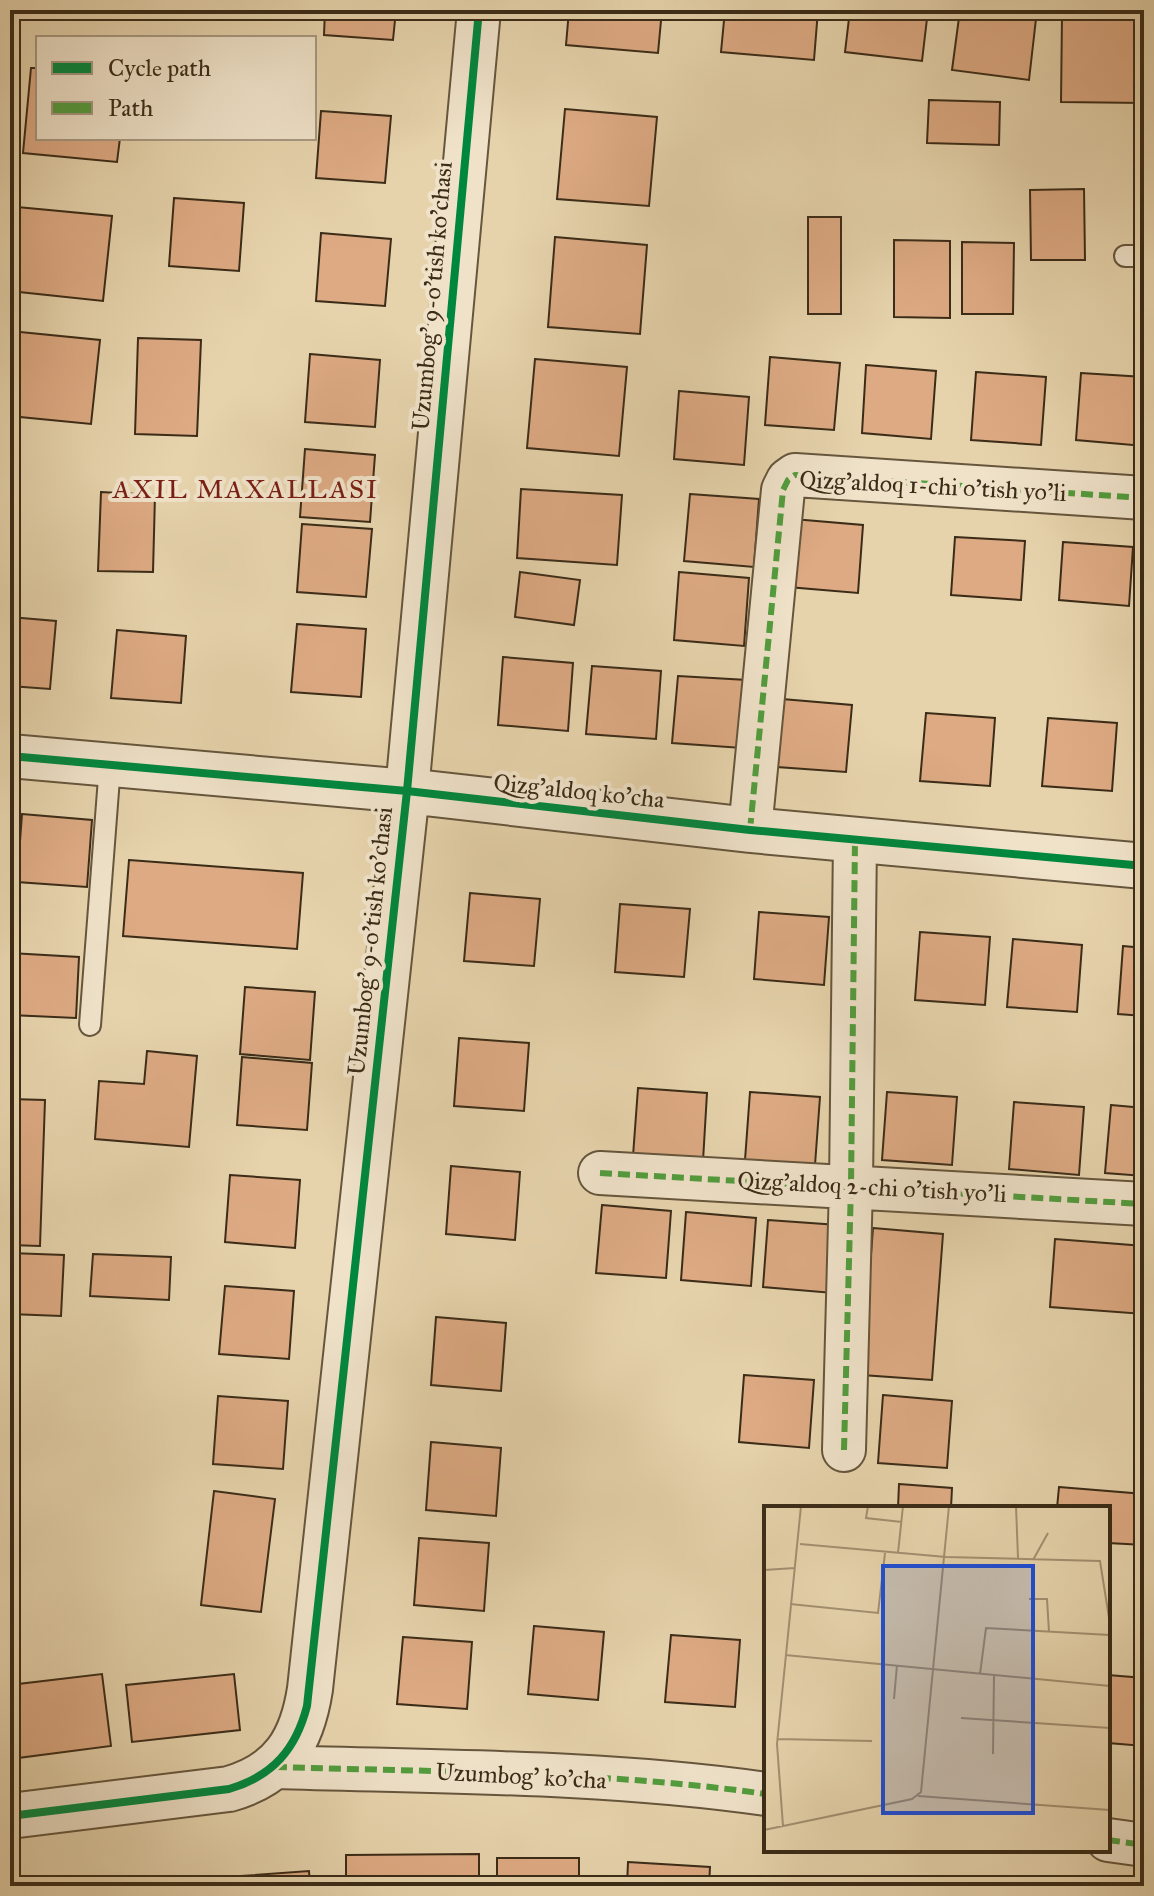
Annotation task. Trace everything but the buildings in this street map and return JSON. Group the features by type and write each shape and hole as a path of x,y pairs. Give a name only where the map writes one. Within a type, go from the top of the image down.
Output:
{"street":[{"name":"Uzumbog' 9-o'tish ko'chasi","path":"10,1816 245,1785 275,1767 296,1739 303,1723 310,1689 407,791 479,10"},
{"name":"Qizg'aldoq 1-chi o'tish yo'li","path":"750,830 783,490 788,480 795,475 1144,498"},
{"name":"Qizg'aldoq ko'cha","path":"10,756 407,791 750,830 1144,866"},
{"path":"844,1450 855,840"},
{"name":"Qizg'aldoq 2-chi o'tish yo'li","path":"600,1173 1144,1204"},
{"name":"Uzumbog' ko'cha","path":"275,1767 610,1780 764,1794"},
{"path":"1110,1840 1144,1845"}],"lane":[{"path":"90,1025 110,765"}],"marked path":[{"path":"750,830 783,490 788,480 795,475 1144,498"},
{"path":"844,1450 855,840"},
{"path":"600,1173 1144,1204"},
{"path":"275,1767 582,1777 764,1794"},
{"path":"1110,1840 1144,1845"}],"cycle path":[{"path":"10,1816 229,1789 258,1777 280,1759 296,1735 307,1706 407,791 479,10"},
{"path":"10,756 407,791 750,830 1144,866"}],"district":[{"name":"AXIL MAXALLASI","path":"246,489"}]}
